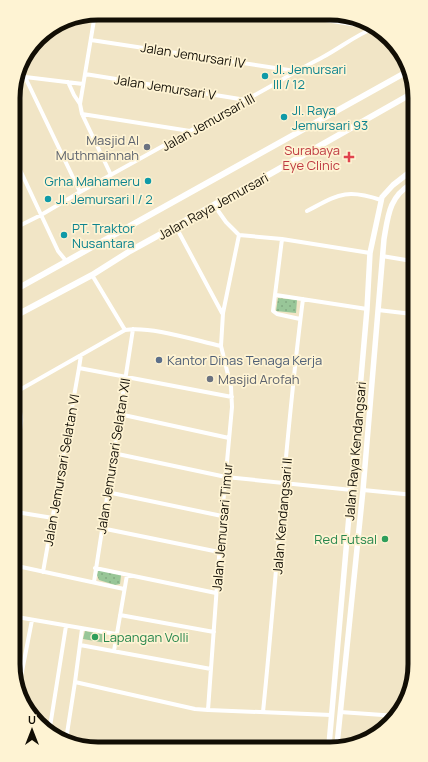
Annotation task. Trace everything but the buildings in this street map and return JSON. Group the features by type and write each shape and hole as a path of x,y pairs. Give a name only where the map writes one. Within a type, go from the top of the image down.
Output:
{"main road":[{"name":"Jalan Raya Jemursari","path":"20,287 404,73"},
{"name":"Jalan Raya Jemursari","path":"20,313 408,96"},
{"name":"Jalan Raya Kendangsari","path":"329,742 352,490 367,309 370,253 381,200 389,188 408,174"},
{"name":"Jalan Raya Kendangsari","path":"337,742 363,490 384,239 390,207 393,200 408,187"},
{"path":"373,237 384,239"},
{"path":"361,379 372,380"},
{"path":"341,599 352,600"}],"street":[{"path":"94,20 80,104 82,114 111,175"},
{"path":"326,20 356,24"},
{"name":"Jalan Jemursari III","path":"20,226 246,100 368,30"},
{"name":"Jalan Jemursari IV","path":"91,40 295,71"},
{"name":"Jalan Jemursari V","path":"85,74 246,100"},
{"path":"25,76 83,84"},
{"path":"25,76 80,192"},
{"path":"68,82 80,104"},
{"path":"82,114 190,131"},
{"path":"20,170 58,251 67,262"},
{"path":"307,211 338,196 348,193 357,193 381,200"},
{"path":"214,205 226,222 239,235 282,239 370,253"},
{"path":"176,227 223,313"},
{"name":"Jalan Jemursari Timur","path":"208,710 232,397 221,346 223,313 239,235"},
{"path":"282,239 273,309 274,313 300,319"},
{"path":"382,256 408,260"},
{"path":"92,274 125,330"},
{"path":"276,295 367,309"},
{"name":"Jalan Kendangsari II","path":"263,712 277,574 284,483 303,300"},
{"path":"378,310 408,314"},
{"path":"20,390 125,330 135,329 158,332 221,346"},
{"name":"Jalan Jemursari Selatan XII","path":"94,582 125,376 135,329"},
{"name":"Jalan Jemursari Selatan VI","path":"43,572 81,355"},
{"path":"79,368 232,397"},
{"path":"20,412 22,419 20,429"},
{"path":"119,414 229,438"},
{"path":"113,453 226,477 352,490"},
{"path":"363,490 408,494"},
{"path":"107,492 222,516"},
{"path":"20,513 53,518"},
{"path":"102,528 219,552"},
{"path":"20,567 124,589"},
{"path":"95,568 216,593"},
{"path":"114,651 127,575"},
{"path":"120,615 214,632"},
{"path":"20,618 116,634"},
{"path":"21,674 32,620"},
{"path":"52,714 66,626"},
{"path":"67,735 82,629"},
{"path":"80,645 211,670"},
{"path":"75,682 195,709 331,714"},
{"path":"340,712 389,715"}],"green space":[{"path":"278,298 297,300 296,313 276,311"},
{"path":"98,570 121,575 120,584 115,585 99,580 97,575"},
{"name":"Lapangan Volli","path":"85,631 107,635 106,643 83,639"}],"place":[{"name":"Jl. Jemursari III / 12","path":"265,76"},
{"name":"Jl. Raya Jemursari 93","path":"284,117"},
{"name":"Masjid Al Muthmainnah","path":"147,147"},
{"name":"Surabaya Eye Clinic","path":"349,157"},
{"name":"Grha Mahameru","path":"148,181"},
{"name":"Jl. Jemursari I / 2","path":"48,199"},
{"name":"PT. Traktor Nusantara","path":"64,235"},
{"name":"Kantor Dinas Tenaga Kerja","path":"159,360"},
{"name":"Masjid Arofah","path":"210,379"},
{"name":"Red Futsal","path":"385,539"},
{"name":"Lapangan Volli","path":"95,637"}]}
